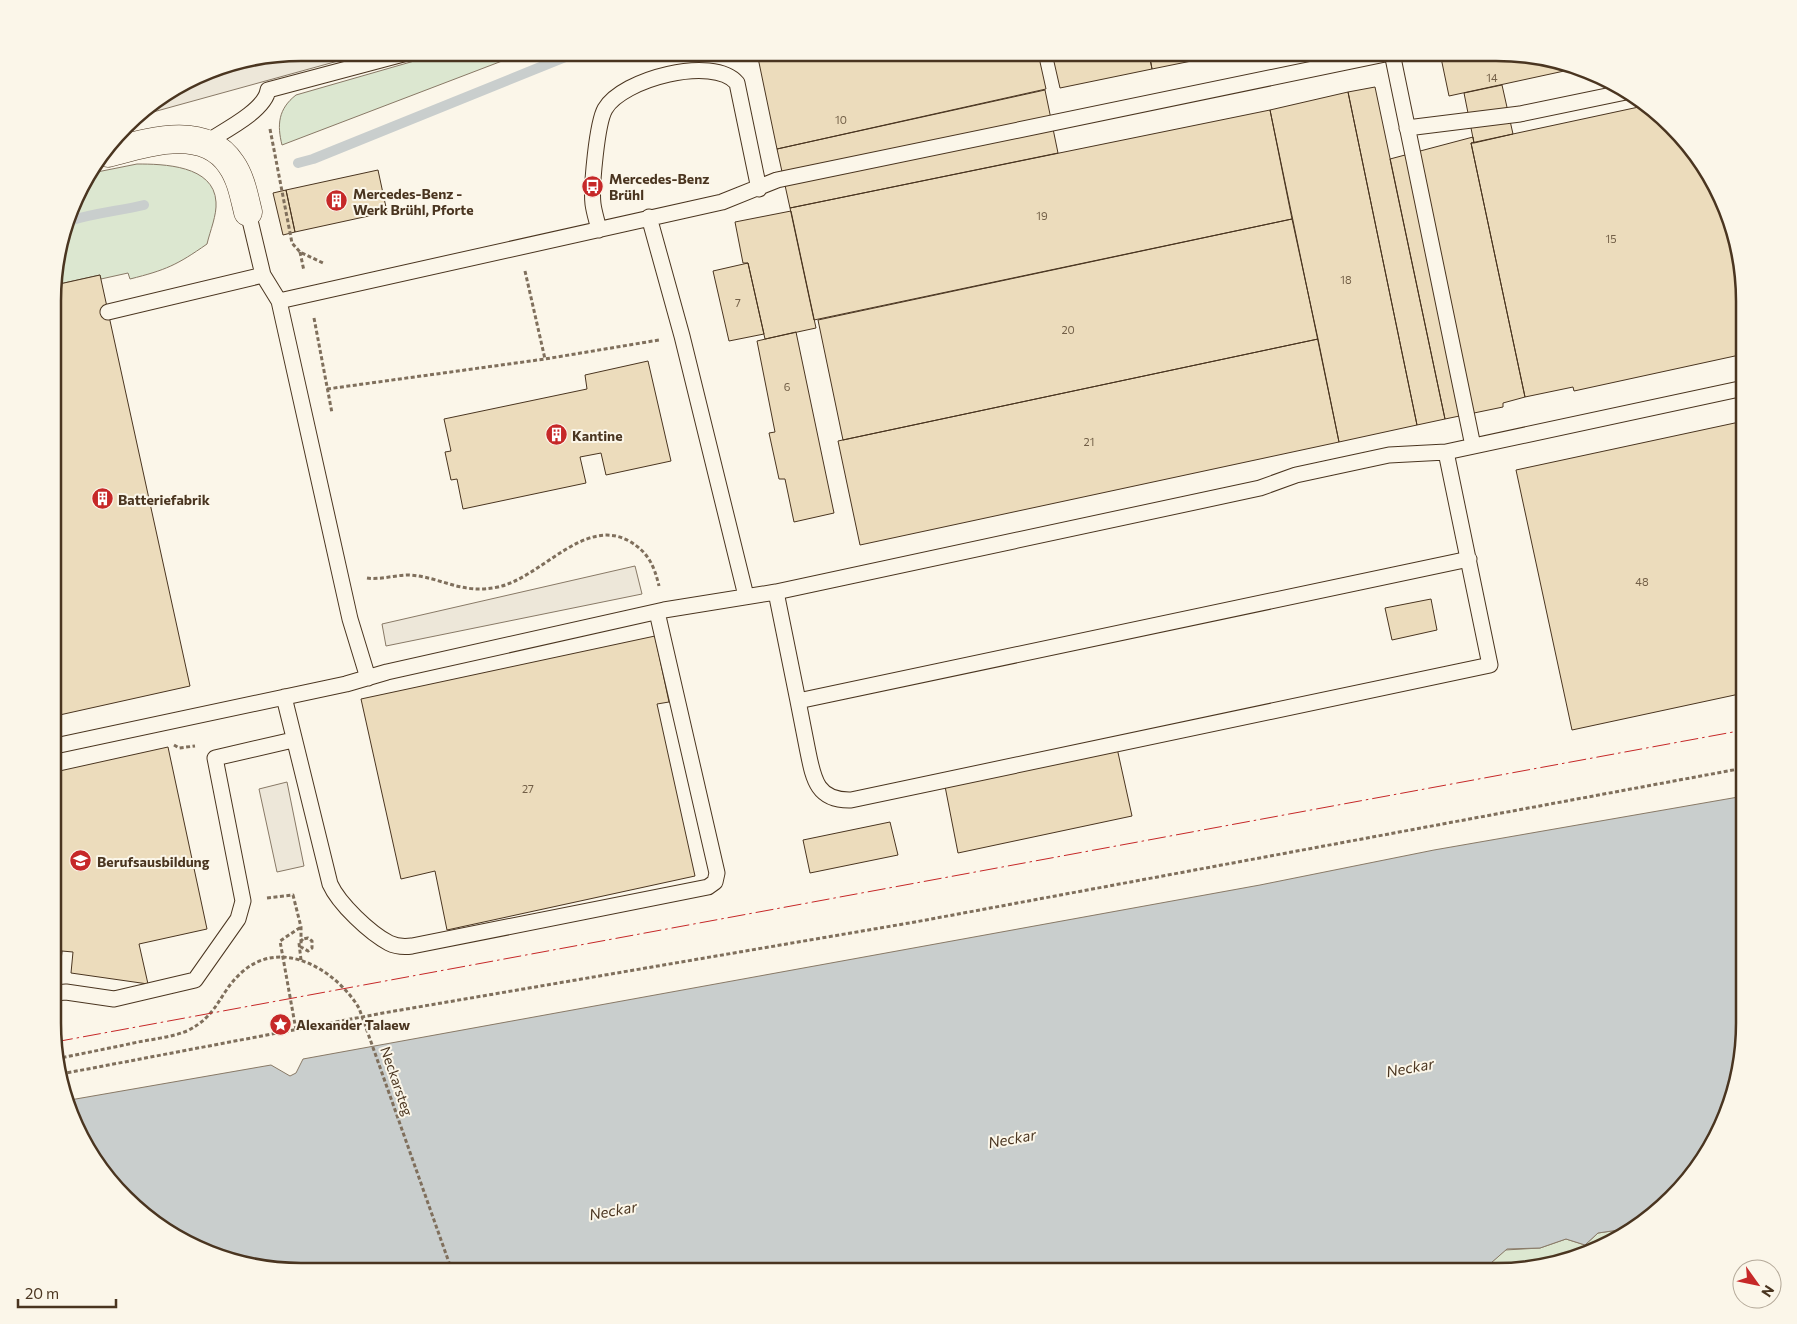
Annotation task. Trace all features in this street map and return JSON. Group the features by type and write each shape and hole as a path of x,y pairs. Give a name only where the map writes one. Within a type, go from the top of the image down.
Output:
{"street":[{"path":"115,151 166,140 205,143 220,151 232,164 240,182 248,212"}],"lane":[{"path":"205,143 248,115 264,99 268,90 375,61"},
{"path":"279,301 722,202 760,189 777,180 1352,61"},
{"path":"1393,61 1473,446"},
{"path":"599,230 593,204 593,186 602,116 610,102 624,90 661,76 699,71 726,76 737,83 760,189"},
{"path":"1407,128 1520,114 1617,94"},
{"path":"248,212 263,275 279,301 350,619 368,678"},
{"path":"649,218 682,336 746,596"},
{"path":"108,312 263,275"},
{"path":"61,745 284,698 661,611 776,592 1260,488 1296,475 1371,459 1399,454 1446,452 1736,390"},
{"path":"776,592 815,782 827,795 843,800 851,800 1490,666 1446,452"},
{"path":"798,701 1469,559"},
{"path":"284,698 293,740 302,765 327,874 334,893 384,940 395,945 412,946 708,887 715,882 717,874 661,611"},
{"path":"61,992 114,998 195,980 243,911 243,901 215,758 293,740"}],"path":[{"path":"283,87 283,98 271,126 269,137 290,237 300,252 320,262 332,264"},
{"path":"518,248 545,359"},
{"path":"333,418 327,389 545,359 682,336"},
{"path":"366,570 368,579 407,575 465,589 482,590 514,581 592,536 615,535 634,544 651,560 661,611"},
{"path":"67,1073 437,1003 915,922 1736,769"},
{"path":"243,901 293,895 301,927 301,947 308,951 312,946 312,941 308,938 303,939 299,943 301,960"},
{"path":"296,1030 280,941 301,927"},
{"name":"Neckarsteg","path":"64,1057 185,1032 211,1015 240,974 249,967 276,958 301,960 315,965 336,979 359,1008 449,1263"}],"green space":[{"path":"414,61 502,61 282,145 280,118 290,100 296,95"},
{"path":"137,164 173,166 186,169 206,180 213,190 216,202 207,244 171,266 142,276 130,279 128,273 101,279 100,275 62,283 69,239 74,224 86,195 100,171"},
{"path":"1617,1230 1602,1238 1558,1255 1527,1261 1491,1263 1505,1250 1540,1248 1566,1239 1582,1244 1587,1243 1598,1233"}],"shaded area":[{"path":"338,61 154,112 181,93 239,69 270,63"},
{"path":"635,566 642,594 386,646 382,624"},
{"path":"287,782 304,866 277,872 259,789"}],"water":[{"name":"Neckar","path":"1736,797 1736,1022 1734,1054 1723,1100 1704,1143 1676,1181 1642,1213 1617,1230 1598,1233 1585,1245 1566,1239 1540,1248 1507,1249 1491,1263 302,1263 270,1261 239,1255 195,1238 155,1213 111,1169 93,1143 74,1099 271,1065 290,1076 296,1073 303,1059 1260,885 1434,850"}],"building":[{"path":"759,61 1040,61 1046,89 777,149"},
{"path":"1054,61 1150,61 1152,69 1060,88"},
{"path":"1150,61 1192,61 1152,69"},
{"path":"1442,61 1527,63 1564,71 1449,96"},
{"path":"1502,85 1513,134 1474,143 1464,93"},
{"path":"1375,87 1445,419 1417,425 1348,92"},
{"path":"1045,90 1058,153 790,208 777,149"},
{"path":"1348,92 1417,425 1339,442 1270,110"},
{"path":"1637,107 1642,111 1686,155 1704,181 1723,224 1734,270 1736,356 1574,391 1573,387 1525,397 1471,143"},
{"path":"1270,110 1292,219 814,320 790,208"},
{"path":"1473,137 1474,143 1471,143 1525,397 1503,403 1503,407 1445,419 1390,159"},
{"name":"Mercedes-Benz - Werk Brühl, Pforte","path":"378,170 387,212 295,232 286,190"},
{"path":"286,190 295,232 283,235 273,193"},
{"path":"791,211 816,328 765,339 748,263 743,263 735,222"},
{"path":"1292,219 1318,339 843,440 818,320"},
{"path":"748,263 764,334 729,341 713,271"},
{"name":"Batteriefabrik","path":"100,275 190,686 61,715 61,302 62,283"},
{"path":"796,332 834,513 794,522 785,479 779,479 769,433 775,432 757,341"},
{"path":"1318,339 1339,442 860,545 838,441"},
{"name":"Kantine","path":"648,361 671,461 606,475 601,453 580,457 586,483 463,509 457,479 451,480 445,452 451,451 444,419 587,389 585,375"},
{"path":"1736,423 1736,695 1572,730 1516,470"},
{"path":"1431,599 1437,630 1392,640 1385,608"},
{"path":"655,636 669,702 657,704 695,876 447,930 435,871 401,879 361,699"},
{"path":"1115,739 1132,816 958,853 943,776"},
{"path":"168,747 207,929 139,944 148,984 71,973 73,952 62,951 61,961 61,771"},
{"path":"890,822 898,855 810,873 803,840"}],"waterway":[{"path":"298,163 313,159 555,61"},
{"path":"76,219 144,205"}],"power":[{"path":"62,1041 1736,731"}],"place":[{"name":"Mercedes-Benz Brühl","path":"593,186"},
{"name":"Mercedes-Benz - Werk Brühl, Pforte","path":"337,201"},
{"name":"Kantine","path":"556,435"},
{"name":"Batteriefabrik","path":"102,499"},
{"name":"Berufsausbildung","path":"81,861"},
{"name":"Alexander Talaew","path":"280,1024"}]}
